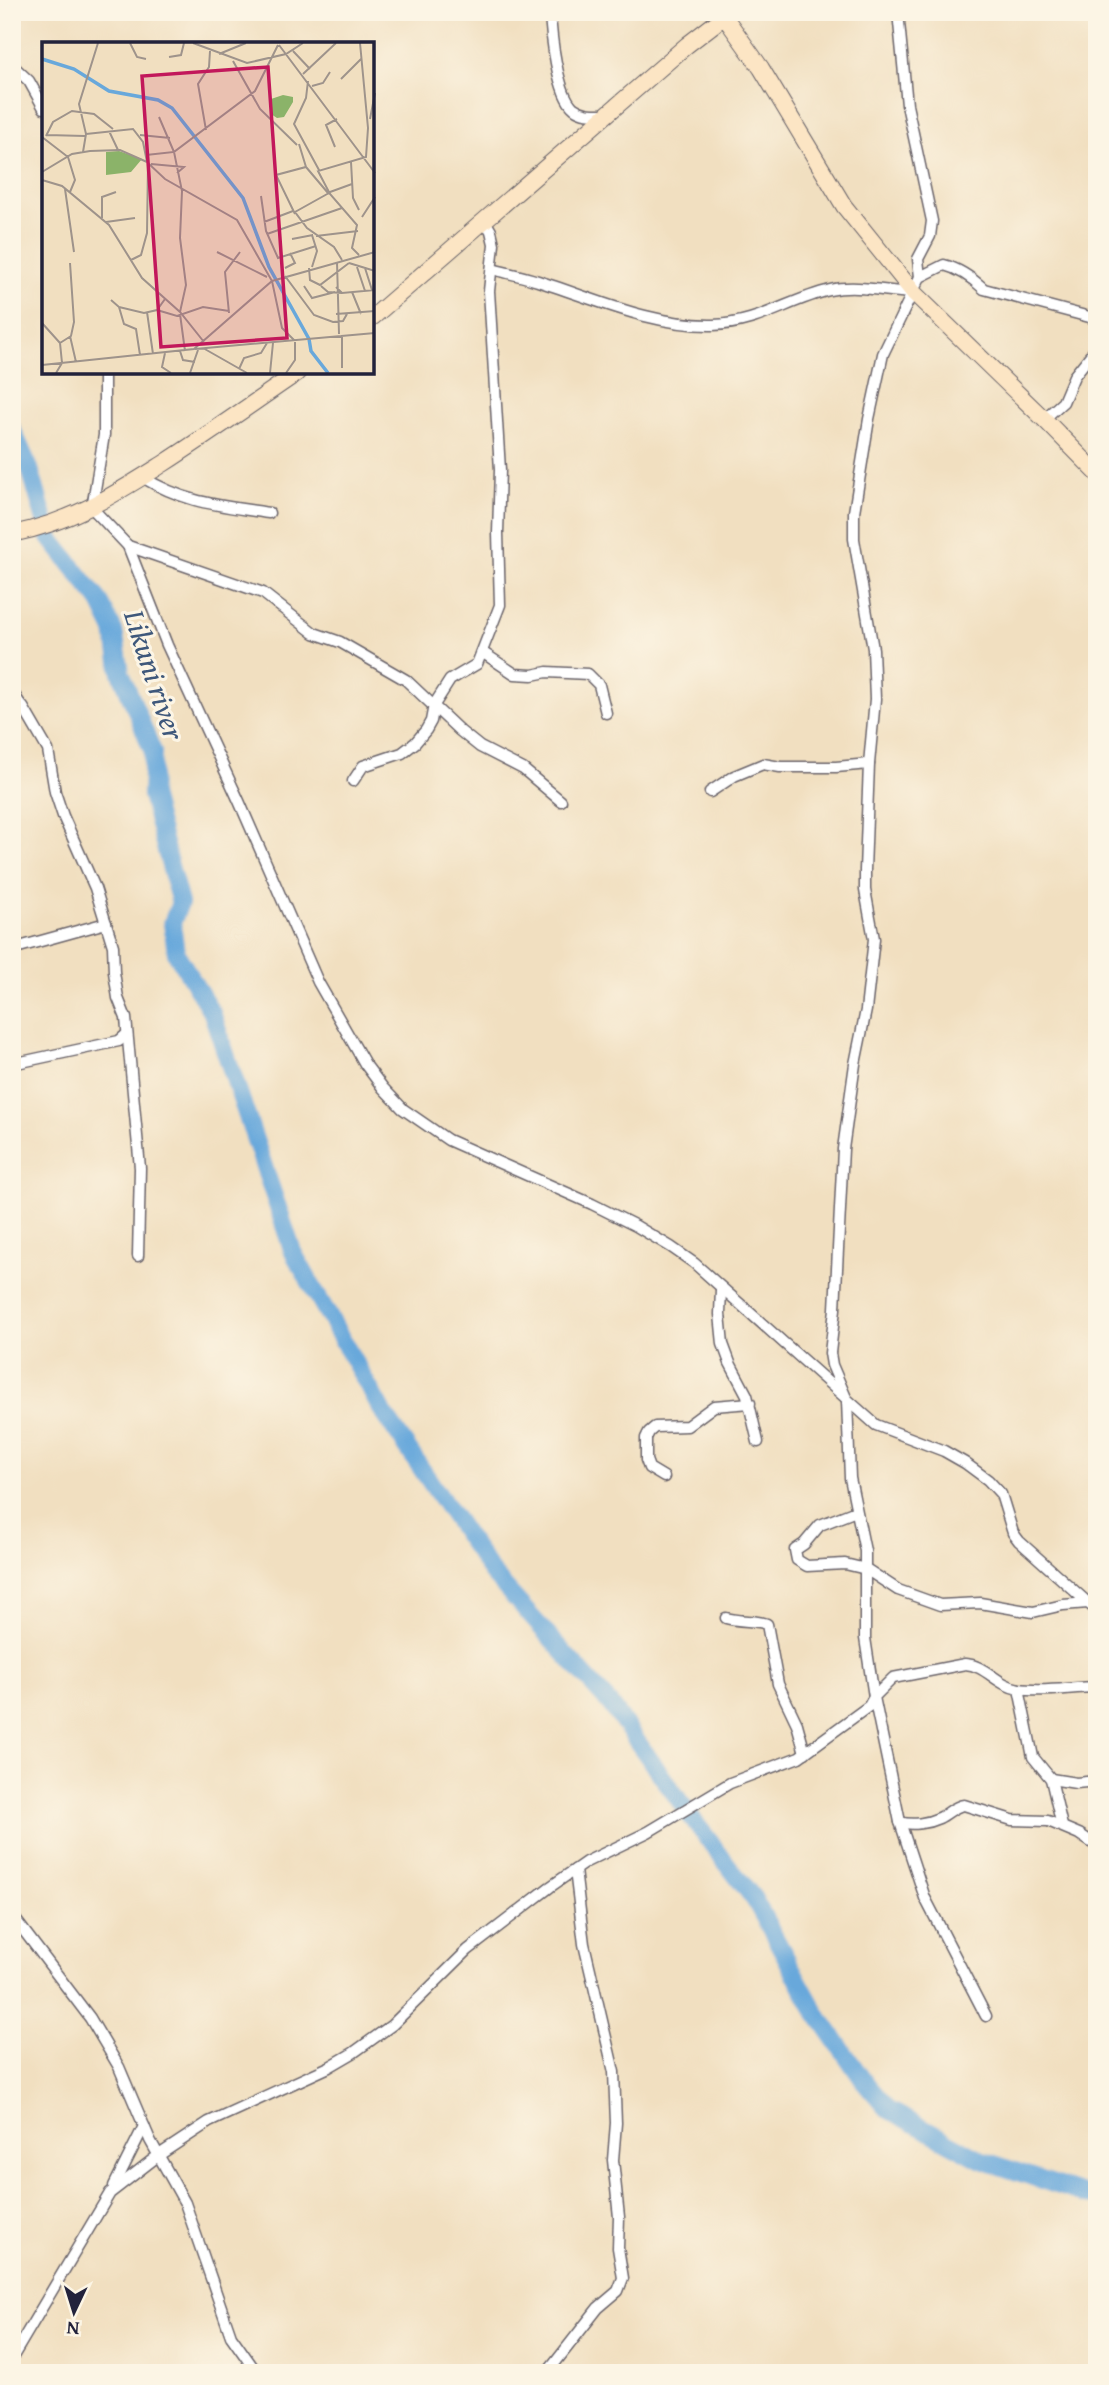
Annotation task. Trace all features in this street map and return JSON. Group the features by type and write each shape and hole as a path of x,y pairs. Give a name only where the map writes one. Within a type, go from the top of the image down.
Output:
{"street":[{"path":"550,12 556,65 568,102 575,109 590,114 606,114"},
{"path":"898,12 907,105 932,221 930,236 918,259 920,277 883,354 854,512 854,539 873,649 875,699 869,764 865,890 874,939 866,1010 843,1149 835,1309 830,1353 832,1366 847,1400 850,1478 866,1569 865,1638 874,1698 900,1822 925,1898 986,2016"},
{"path":"374,316 606,114 727,14 844,206 914,293 1097,473"},
{"path":"12,65 29,81 42,104"},
{"path":"354,781 363,766 402,753 415,743 431,720 434,705 450,680 477,664 500,606 500,470 489,291 494,244 484,219"},
{"path":"920,277 944,265 960,268 972,282 984,289 1097,319"},
{"path":"492,269 682,324 716,325 766,315 808,297 841,288 914,293"},
{"path":"1044,419 1063,402 1074,376 1097,347"},
{"path":"92,508 104,435 104,374"},
{"path":"12,534 55,523 92,508 206,436 296,374"},
{"path":"142,477 171,493 211,505 268,513"},
{"path":"92,508 128,546 167,645 318,982 347,1034 383,1088 403,1109 448,1140 636,1226 694,1264 876,1425 944,1451 988,1480 1004,1501 1013,1533 1092,1607"},
{"path":"128,546 263,593 314,633 340,642 406,680 480,747 523,769 561,801"},
{"path":"482,652 515,674 532,675 547,671 588,674 598,685 606,713"},
{"path":"12,691 16,706 48,750 55,792 86,865 113,946 118,998 127,1034 140,1168 138,1256"},
{"path":"709,792 734,776 763,764 780,767 836,767 869,764"},
{"path":"12,949 106,923"},
{"path":"12,1064 119,1041 127,1034"},
{"path":"722,1289 720,1314 723,1344 750,1403 758,1442"},
{"path":"664,1477 649,1468 646,1460 646,1438 649,1432 655,1427 687,1426 714,1406 750,1403"},
{"path":"856,1511 820,1525 804,1544 795,1550 794,1556 807,1566 845,1564 866,1569 898,1590 940,1605 980,1603 1033,1612 1063,1605 1092,1607"},
{"path":"726,1618 767,1624 778,1684 797,1724 805,1753"},
{"path":"110,2193 159,2154 209,2122 354,2053 399,2018 468,1950 575,1870 648,1832 730,1783 805,1753 869,1706 892,1678 973,1664 1003,1684 1019,1689 1053,1691 1073,1687 1097,1687"},
{"path":"1019,1689 1033,1757 1051,1779 1062,1826"},
{"path":"1051,1779 1076,1783 1097,1781"},
{"path":"900,1822 920,1824 939,1819 964,1805 998,1817 1048,1821 1097,1846"},
{"path":"547,2373 597,2308 618,2291 623,2278 618,2248 620,2217 613,2160 616,2123 614,2072 584,1944 575,1870"},
{"path":"12,1915 90,2018 125,2079 144,2126 189,2214 231,2336 257,2373"},
{"path":"12,2358 110,2193 144,2126"}],"waterway":[{"name":"Likuni river","path":"12,429 30,469 50,538 99,600 114,631 121,673 153,752 151,795 180,903 172,923 176,953 212,1013 293,1252 381,1409 491,1572 611,1705 754,1899 814,2009 863,2080 889,2110 982,2160 1086,2195 1097,2196"}]}
